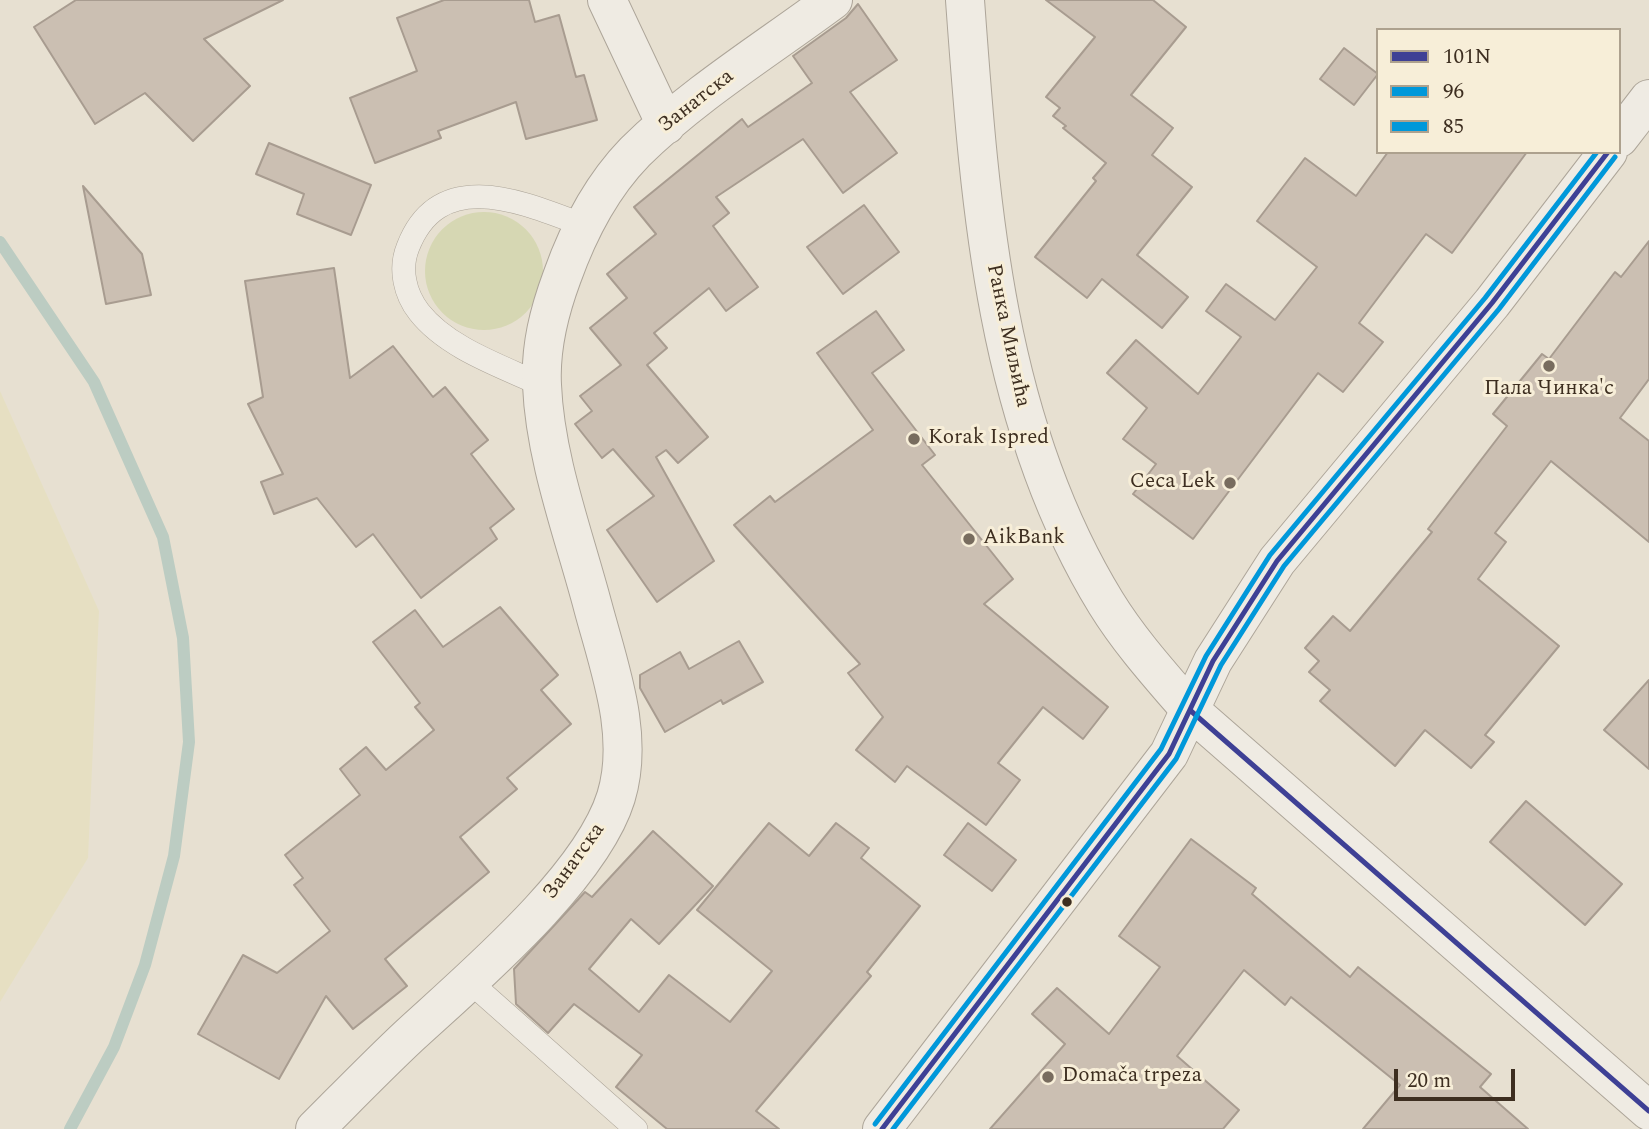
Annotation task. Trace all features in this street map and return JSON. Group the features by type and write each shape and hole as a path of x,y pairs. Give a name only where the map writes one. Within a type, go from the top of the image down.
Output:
{"street":[{"path":"607,0 666,125"},
{"name":"Занатска","path":"315,1129 470,982 565,882 597,839 616,797 622,752 620,708 552,452 542,385 543,338 552,305 583,225 634,154 666,125 833,0"},
{"name":"Ранка Миљића","path":"965,0 992,276 1006,348 1034,449 1105,602 1129,638 1191,712 1649,1111"},
{"path":"1621,135 1649,99"},
{"path":"882,1129 1155,774 1178,740 1228,635 1277,561 1492,303 1606,154"}],"lane":[{"path":"542,385 489,360 433,327 409,298 404,281 404,256 413,234 427,215 450,202 481,195 513,200 583,225"},
{"path":"470,982 636,1129"}],"shaded area":[{"path":"0,391 99,611 88,858 0,1002"}],"green space":[{"path":"484,212 507,216 526,229 539,248 543,271 539,294 526,313 507,326 484,330 461,326 442,313 429,294 425,271 429,248 442,229 461,216"}],"building":[{"path":"76,0 283,0 204,39 250,86 193,141 145,93 95,124 34,27"},
{"path":"444,0 529,0 535,22 559,15 576,77 584,75 597,120 526,139 516,102 438,131 441,138 375,163 350,98 417,71 397,18"},
{"path":"1046,0 1153,0 1186,27 1131,95 1173,128 1152,155 1192,187 1137,255 1188,297 1162,328 1102,279 1087,298 1035,257 1096,181 1093,178 1106,163 1063,128 1066,126 1053,116 1060,108 1046,97 1095,37"},
{"path":"858,4 897,60 850,92 897,153 843,193 803,139 716,197 729,213 713,226 758,287 726,311 709,288 654,333 667,348 647,365 708,437 678,463 666,450 656,457 714,561 657,602 607,530 654,496 613,449 602,458 575,424 592,411 580,396 621,365 590,328 627,298 607,274 656,234 634,207 742,119 748,127 812,83 793,56 846,18"},
{"path":"1344,48 1376,72 1376,77 1354,105 1320,79"},
{"path":"269,143 371,185 351,235 297,214 304,194 256,174"},
{"path":"1387,154 1526,154 1452,253 1426,234 1359,323 1383,342 1343,392 1318,373 1193,539 1133,494 1156,464 1123,439 1147,408 1107,373 1136,340 1198,394 1241,337 1206,311 1226,284 1275,320 1317,267 1257,221 1305,158 1356,196"},
{"path":"83,186 142,254 151,295 106,304"},
{"path":"864,205 899,252 843,294 807,247"},
{"path":"1649,241 1649,379 1620,418 1649,441 1649,542 1551,461 1495,533 1506,542 1478,579 1559,646 1485,735 1494,742 1471,768 1425,730 1395,766 1320,701 1330,690 1309,672 1319,661 1305,648 1333,616 1350,631 1432,532 1428,529 1507,426 1493,414 1542,354 1549,359 1615,272 1621,277"},
{"path":"334,268 350,378 393,346 433,397 445,387 488,440 471,454 514,509 490,528 497,539 421,598 373,534 356,547 317,498 274,514 261,482 283,474 248,404 263,397 245,281"},
{"path":"876,311 904,350 872,373 935,455 922,465 1013,579 984,604 1108,707 1083,739 1043,707 998,763 1020,780 986,825 907,766 895,782 856,750 883,717 848,673 860,664 734,525 770,496 775,502 873,430 817,353"},
{"path":"500,607 558,675 541,690 571,724 507,778 517,789 460,837 489,872 385,959 407,986 353,1029 326,996 279,1079 198,1034 243,955 277,973 330,931 294,885 303,878 285,855 360,795 340,769 366,747 386,770 434,730 415,707 420,703 373,642 415,610 443,647"},
{"path":"739,641 763,682 723,704 721,700 665,732 640,688 640,675 680,652 689,669"},
{"path":"1649,680 1649,769 1604,730"},
{"path":"1526,801 1622,884 1585,925 1490,842"},
{"path":"769,823 809,856 836,823 869,848 861,858 920,906 867,972 871,976 756,1111 779,1129 667,1129 616,1087 642,1055 574,1004 548,1033 516,1004 514,969 585,892 592,897 653,831 713,886 659,944 631,919 589,969 639,1012 669,975 730,1022 772,971 697,910"},
{"path":"968,823 1016,860 992,891 944,855"},
{"path":"1191,839 1256,888 1252,894 1350,977 1358,967 1491,1074 1480,1087 1528,1129 1363,1129 1400,1085 1291,997 1285,1005 1244,970 1177,1056 1239,1110 1223,1129 990,1129 1065,1044 1032,1014 1057,988 1109,1034 1160,967 1119,936"}],"waterway":[{"path":"0,242 94,382 163,537 183,638 189,742 174,856 145,965 114,1047 70,1129"}],"transit line":[{"name":"85","path":"875,1124 1161,749 1206,656 1270,555 1485,298 1595,154"},
{"name":"101N","path":"882,1129 1169,754 1213,661 1277,561 1492,303 1606,154"},
{"name":"96","path":"893,1129 1176,759 1221,665 1284,566 1499,309 1615,157"},
{"name":"101N","path":"1191,711 1649,1111"}],"place":[{"name":"Пала Чинка'с","path":"1549,366"},
{"name":"Korak Ispred","path":"914,439"},
{"name":"Ceca Lek","path":"1230,483"},
{"name":"AikBank","path":"969,539"},
{"name":"Domača trpeza","path":"1048,1077"}]}
